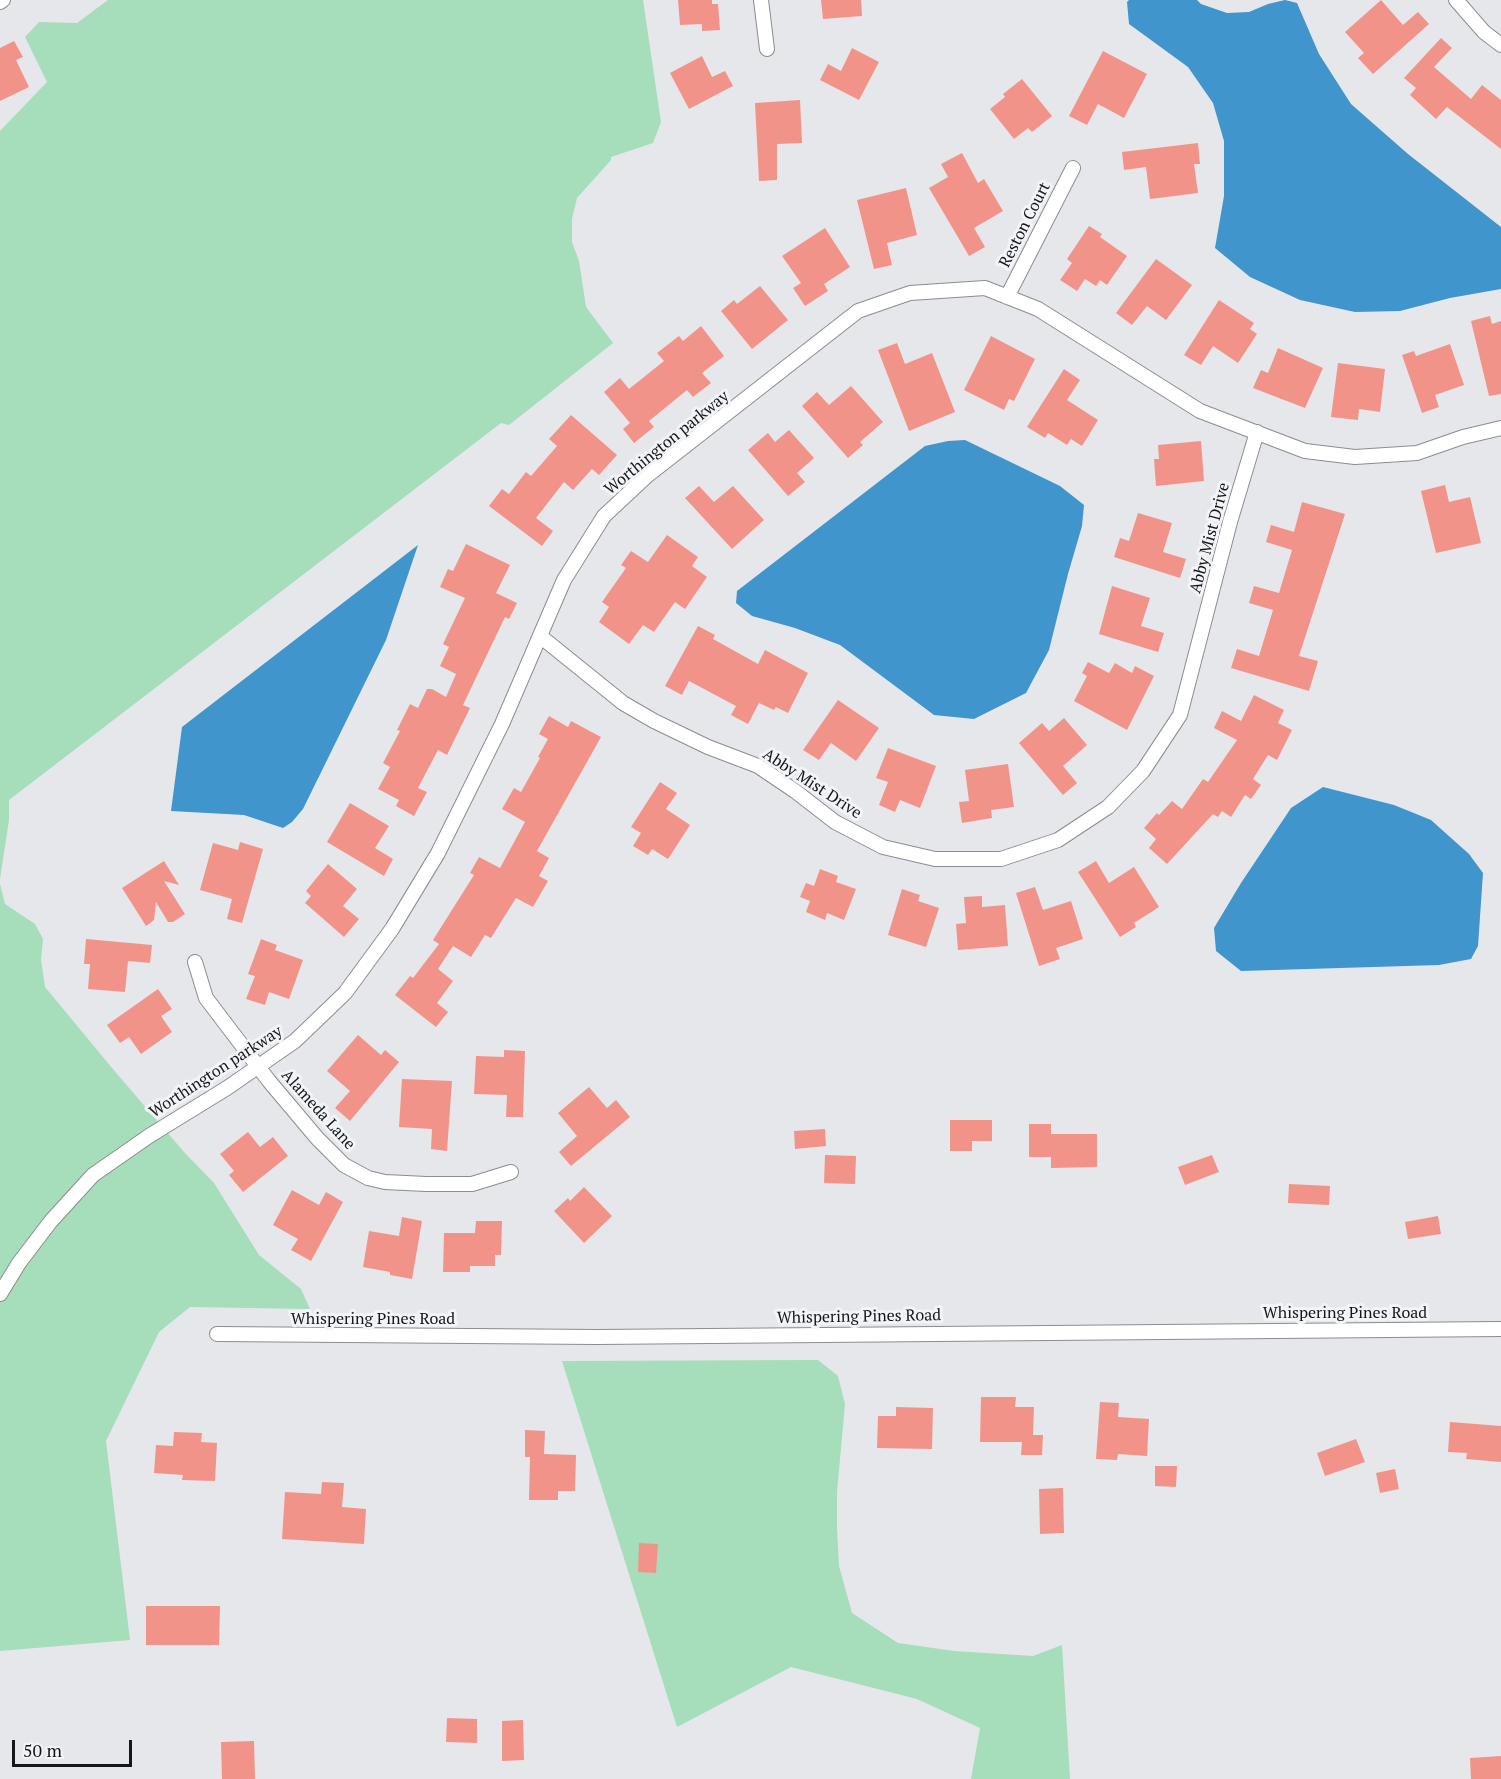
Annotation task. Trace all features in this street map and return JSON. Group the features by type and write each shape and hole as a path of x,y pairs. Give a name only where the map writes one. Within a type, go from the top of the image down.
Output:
{"street":[{"path":"761,0 767,49"},
{"path":"1456,0 1484,32 1501,45"},
{"name":"Reston Court","path":"1007,297 1073,168"},
{"name":"Worthington parkway","path":"0,1294 19,1263 51,1221 93,1176 149,1136 227,1088 295,1041 345,993 392,929 438,853 502,724 564,579 603,516 648,475 858,310 910,293 985,288 1038,309 1200,411 1305,451 1355,457 1417,453 1463,436 1501,428"},
{"name":"Abby Mist Drive","path":"540,636 623,704 690,738 758,766 836,822 883,848 935,860 1001,859 1058,840 1108,807 1143,771 1180,715 1230,522 1257,432"},
{"name":"Alameda Lane","path":"195,962 206,998 317,1138 344,1165 368,1178 385,1182 426,1184 472,1184 511,1172"},
{"name":"Whispering Pines Road","path":"218,1334 597,1336 1501,1329"}],"green space":[{"path":"108,0 643,0 661,122 653,143 611,157 611,160 577,198 572,219 572,242 579,261 586,307 613,343 509,425 501,423 9,800 9,820 0,879 0,131 47,82 25,37 39,22 77,23"},
{"path":"0,884 5,904 35,924 43,939 41,960 45,987 184,1152 214,1183 259,1255 301,1289 310,1309 190,1307 159,1332 106,1441 130,1640 0,1651"},
{"path":"818,1360 838,1376 845,1404 837,1492 837,1528 839,1566 852,1613 898,1643 954,1651 1033,1656 1062,1645 1070,1779 971,1779 980,1728 917,1699 791,1667 677,1727 562,1361"}],"water":[{"path":"1129,0 1197,0 1201,4 1227,13 1249,12 1285,0 1297,3 1319,54 1351,104 1408,154 1501,227 1501,289 1450,298 1400,311 1355,312 1300,300 1250,277 1215,248 1224,196 1224,141 1213,103 1188,67 1129,24 1127,2"},
{"path":"965,440 1060,486 1084,505 1082,526 1049,650 1026,693 974,719 934,715 840,645 795,628 752,616 736,603 737,591 925,446"},
{"path":"418,545 386,640 303,809 292,822 283,828 244,815 171,811 182,727"},
{"path":"1323,787 1394,805 1431,820 1469,854 1483,873 1478,946 1471,959 1439,965 1241,971 1216,951 1214,928 1241,883 1291,808"}],"building":[{"path":"678,0 712,0 712,4 718,4 720,30 702,31 702,24 680,25"},
{"path":"821,0 861,0 862,16 823,19"},
{"path":"1381,0 1403,25 1418,12 1429,24 1373,74 1358,58 1364,53 1345,32"},
{"path":"1441,38 1452,48 1434,67 1471,99 1482,85 1501,100 1501,149 1447,107 1436,119 1410,95 1416,88 1404,78"},
{"path":"14,41 23,57 16,60 29,87 0,101 0,48"},
{"path":"852,48 879,62 859,100 820,80 828,64 841,71"},
{"path":"1103,51 1147,74 1124,118 1098,104 1087,125 1069,116"},
{"path":"702,56 712,77 725,71 733,86 689,109 670,73"},
{"path":"1022,79 1052,116 1032,132 1028,128 1014,139 990,109 1005,97 1003,94"},
{"path":"800,100 802,143 777,144 777,180 759,181 755,103"},
{"path":"1198,143 1200,164 1194,164 1198,193 1150,199 1146,167 1124,170 1122,152"},
{"path":"962,153 978,183 984,179 1003,211 974,228 985,247 969,256 929,188 948,177 941,164"},
{"path":"906,188 917,235 887,243 892,265 874,269 857,200"},
{"path":"1089,226 1102,234 1100,237 1127,256 1107,285 1100,280 1096,286 1085,279 1077,291 1060,280 1072,263 1067,259"},
{"path":"825,228 850,267 824,284 828,291 805,306 793,288 801,283 782,256"},
{"path":"1156,259 1192,285 1166,320 1147,306 1132,325 1116,313"},
{"path":"760,286 788,320 752,349 721,311 734,300 737,304"},
{"path":"1219,300 1254,323 1250,329 1257,334 1238,363 1213,346 1201,365 1184,355"},
{"path":"1490,316 1492,324 1501,321 1501,394 1489,396 1471,321"},
{"path":"701,326 724,356 702,373 711,383 693,397 687,390 649,421 654,427 634,443 623,429 630,423 604,392 620,378 629,389 664,361 657,353 679,336 683,341"},
{"path":"991,336 1035,359 1014,401 1009,399 1004,410 964,390"},
{"path":"897,343 905,364 932,353 955,412 909,431 878,350"},
{"path":"1450,344 1464,385 1435,395 1439,407 1422,413 1402,355 1414,351 1416,356"},
{"path":"1278,348 1323,368 1305,408 1253,388 1261,370 1268,373"},
{"path":"1338,363 1385,369 1380,412 1359,409 1358,420 1331,417"},
{"path":"1064,369 1080,380 1067,400 1098,420 1082,446 1071,439 1067,445 1048,433 1045,438 1027,427"},
{"path":"851,386 883,422 860,442 863,445 848,458 802,406 817,392 829,405"},
{"path":"571,415 617,455 599,475 592,469 573,490 564,482 536,518 553,531 542,546 489,506 502,489 509,494 526,472 531,476 557,446 549,439"},
{"path":"789,430 814,458 797,473 805,482 788,496 748,450 768,433 775,442"},
{"path":"1201,441 1204,481 1156,486 1154,459 1159,459 1158,445"},
{"path":"1445,485 1449,502 1470,497 1481,543 1436,553 1421,491"},
{"path":"699,486 714,502 733,486 764,520 732,549 685,498"},
{"path":"1302,502 1345,514 1299,656 1318,661 1309,691 1231,668 1237,649 1259,656 1273,610 1249,603 1254,586 1279,593 1292,550 1266,542 1271,525 1294,532"},
{"path":"1138,513 1172,523 1163,552 1186,559 1180,578 1114,557 1120,538 1129,541"},
{"path":"667,535 698,557 692,566 707,577 685,609 675,602 654,632 643,625 629,644 599,622 609,607 602,602 626,568 621,565 631,551 648,562"},
{"path":"466,544 510,565 496,593 517,603 509,619 505,617 463,705 470,708 447,755 438,750 418,788 427,792 414,816 396,806 399,800 378,789 390,767 383,763 400,731 397,730 410,704 418,708 427,689 432,689 446,697 456,674 440,666 449,647 443,644 465,598 440,587 448,569 453,571"},
{"path":"1112,586 1150,598 1141,626 1164,633 1158,652 1099,634"},
{"path":"698,626 715,635 713,639 758,664 765,650 808,673 788,713 759,703 748,724 731,715 736,706 689,681 682,695 665,686"},
{"path":"1088,662 1109,673 1115,663 1132,673 1135,666 1154,676 1127,730 1074,701 1087,676 1082,673"},
{"path":"1254,695 1284,710 1278,723 1292,730 1277,760 1268,755 1253,779 1261,785 1251,799 1245,795 1231,817 1222,811 1218,817 1213,814 1167,864 1149,848 1156,839 1144,828 1172,801 1182,809 1203,779 1208,782 1237,740 1214,728 1222,711 1241,721"},
{"path":"838,700 879,728 856,761 831,743 819,760 803,750"},
{"path":"549,716 568,727 571,721 601,737 537,851 549,858 539,876 548,881 533,907 516,898 491,938 485,935 471,957 453,946 438,969 453,981 437,1003 448,1012 436,1027 395,995 410,976 413,978 439,944 433,940 474,875 470,873 479,857 500,868 525,822 502,809 514,788 521,792 540,758 538,757 548,739 539,734"},
{"path":"1064,718 1087,745 1063,766 1077,783 1063,795 1019,743 1042,723 1049,731"},
{"path":"888,748 936,766 920,808 900,800 895,812 879,805 888,782 876,778"},
{"path":"1008,764 1014,807 991,810 992,818 962,823 959,802 969,801 965,770"},
{"path":"660,782 677,793 666,809 690,825 668,859 652,849 648,855 633,846 641,833 631,827"},
{"path":"350,803 389,826 375,848 393,859 384,876 327,842"},
{"path":"240,842 263,849 242,923 227,919 232,899 200,890 213,843 238,850"},
{"path":"164,861 179,885 164,881 185,914 173,922 168,922 156,902 154,920 146,926 122,888"},
{"path":"1096,861 1109,883 1134,867 1159,907 1134,923 1136,927 1120,937 1078,872"},
{"path":"328,864 357,889 343,906 359,919 344,937 305,903 311,896 306,891"},
{"path":"820,869 838,876 836,882 856,889 844,920 827,913 825,920 806,912 810,901 800,897 806,883 814,886"},
{"path":"1035,887 1043,910 1071,901 1083,939 1056,948 1060,959 1039,966 1016,893"},
{"path":"902,889 920,895 918,901 939,908 926,947 888,935"},
{"path":"982,896 982,907 1005,905 1008,946 958,950 956,924 966,923 964,897"},
{"path":"86,939 152,945 150,963 128,961 125,992 88,989 90,964 84,964"},
{"path":"261,939 277,945 275,950 303,960 289,999 269,992 265,1005 246,999 255,976 248,974"},
{"path":"158,989 172,1009 161,1016 172,1032 141,1054 129,1037 120,1043 107,1025"},
{"path":"358,1035 381,1055 385,1050 399,1062 350,1121 335,1108 350,1091 327,1071"},
{"path":"504,1050 525,1051 523,1117 506,1117 507,1095 474,1094 476,1056 504,1057"},
{"path":"402,1079 452,1081 447,1151 431,1149 432,1129 399,1127"},
{"path":"589,1087 607,1108 616,1100 630,1117 571,1166 559,1152 577,1136 558,1113"},
{"path":"950,1120 992,1120 992,1141 972,1141 972,1151 950,1151"},
{"path":"1029,1124 1051,1124 1051,1134 1097,1134 1097,1167 1051,1168 1051,1157 1029,1157"},
{"path":"825,1129 826,1146 795,1149 794,1131"},
{"path":"248,1132 260,1147 273,1137 288,1156 243,1192 229,1175 234,1171 220,1154"},
{"path":"825,1155 856,1156 855,1184 824,1183"},
{"path":"1212,1155 1219,1172 1185,1185 1178,1167"},
{"path":"1289,1184 1330,1186 1329,1205 1288,1203"},
{"path":"584,1187 612,1216 584,1243 554,1211 568,1198 570,1201"},
{"path":"292,1190 319,1205 326,1192 343,1202 311,1261 291,1250 298,1239 273,1225"},
{"path":"1438,1216 1441,1234 1408,1239 1405,1222"},
{"path":"402,1217 422,1221 412,1279 363,1267 369,1231 399,1236"},
{"path":"476,1221 502,1221 501,1255 495,1255 495,1266 470,1266 470,1272 443,1272 444,1233 475,1233"},
{"path":"981,1397 1016,1397 1015,1407 1034,1407 1033,1435 1043,1435 1042,1455 1021,1455 1022,1442 980,1442"},
{"path":"1100,1402 1119,1403 1118,1417 1149,1419 1147,1456 1118,1454 1117,1460 1096,1459"},
{"path":"896,1407 933,1408 932,1449 877,1448 878,1416 896,1416"},
{"path":"1450,1422 1501,1426 1501,1462 1466,1459 1467,1453 1448,1452"},
{"path":"525,1430 545,1431 544,1454 576,1455 575,1491 558,1491 558,1500 529,1500 530,1457 525,1457"},
{"path":"174,1432 202,1433 201,1442 217,1443 215,1481 182,1480 183,1475 154,1473 156,1445 173,1446"},
{"path":"1356,1439 1365,1462 1325,1476 1317,1453"},
{"path":"1155,1466 1177,1466 1176,1487 1155,1486"},
{"path":"1395,1469 1399,1489 1380,1493 1376,1473"},
{"path":"322,1482 344,1483 342,1507 366,1509 364,1544 282,1539 285,1492 321,1494"},
{"path":"1063,1488 1064,1533 1040,1534 1039,1489"},
{"path":"639,1543 658,1544 656,1573 638,1572"},
{"path":"146,1606 220,1606 219,1645 146,1645"},
{"path":"447,1718 477,1719 477,1743 446,1742"},
{"path":"523,1720 524,1760 502,1761 502,1721"},
{"path":"254,1741 255,1779 222,1779 221,1742"},
{"path":"1501,1756 1501,1779 1471,1779 1470,1758"}]}
